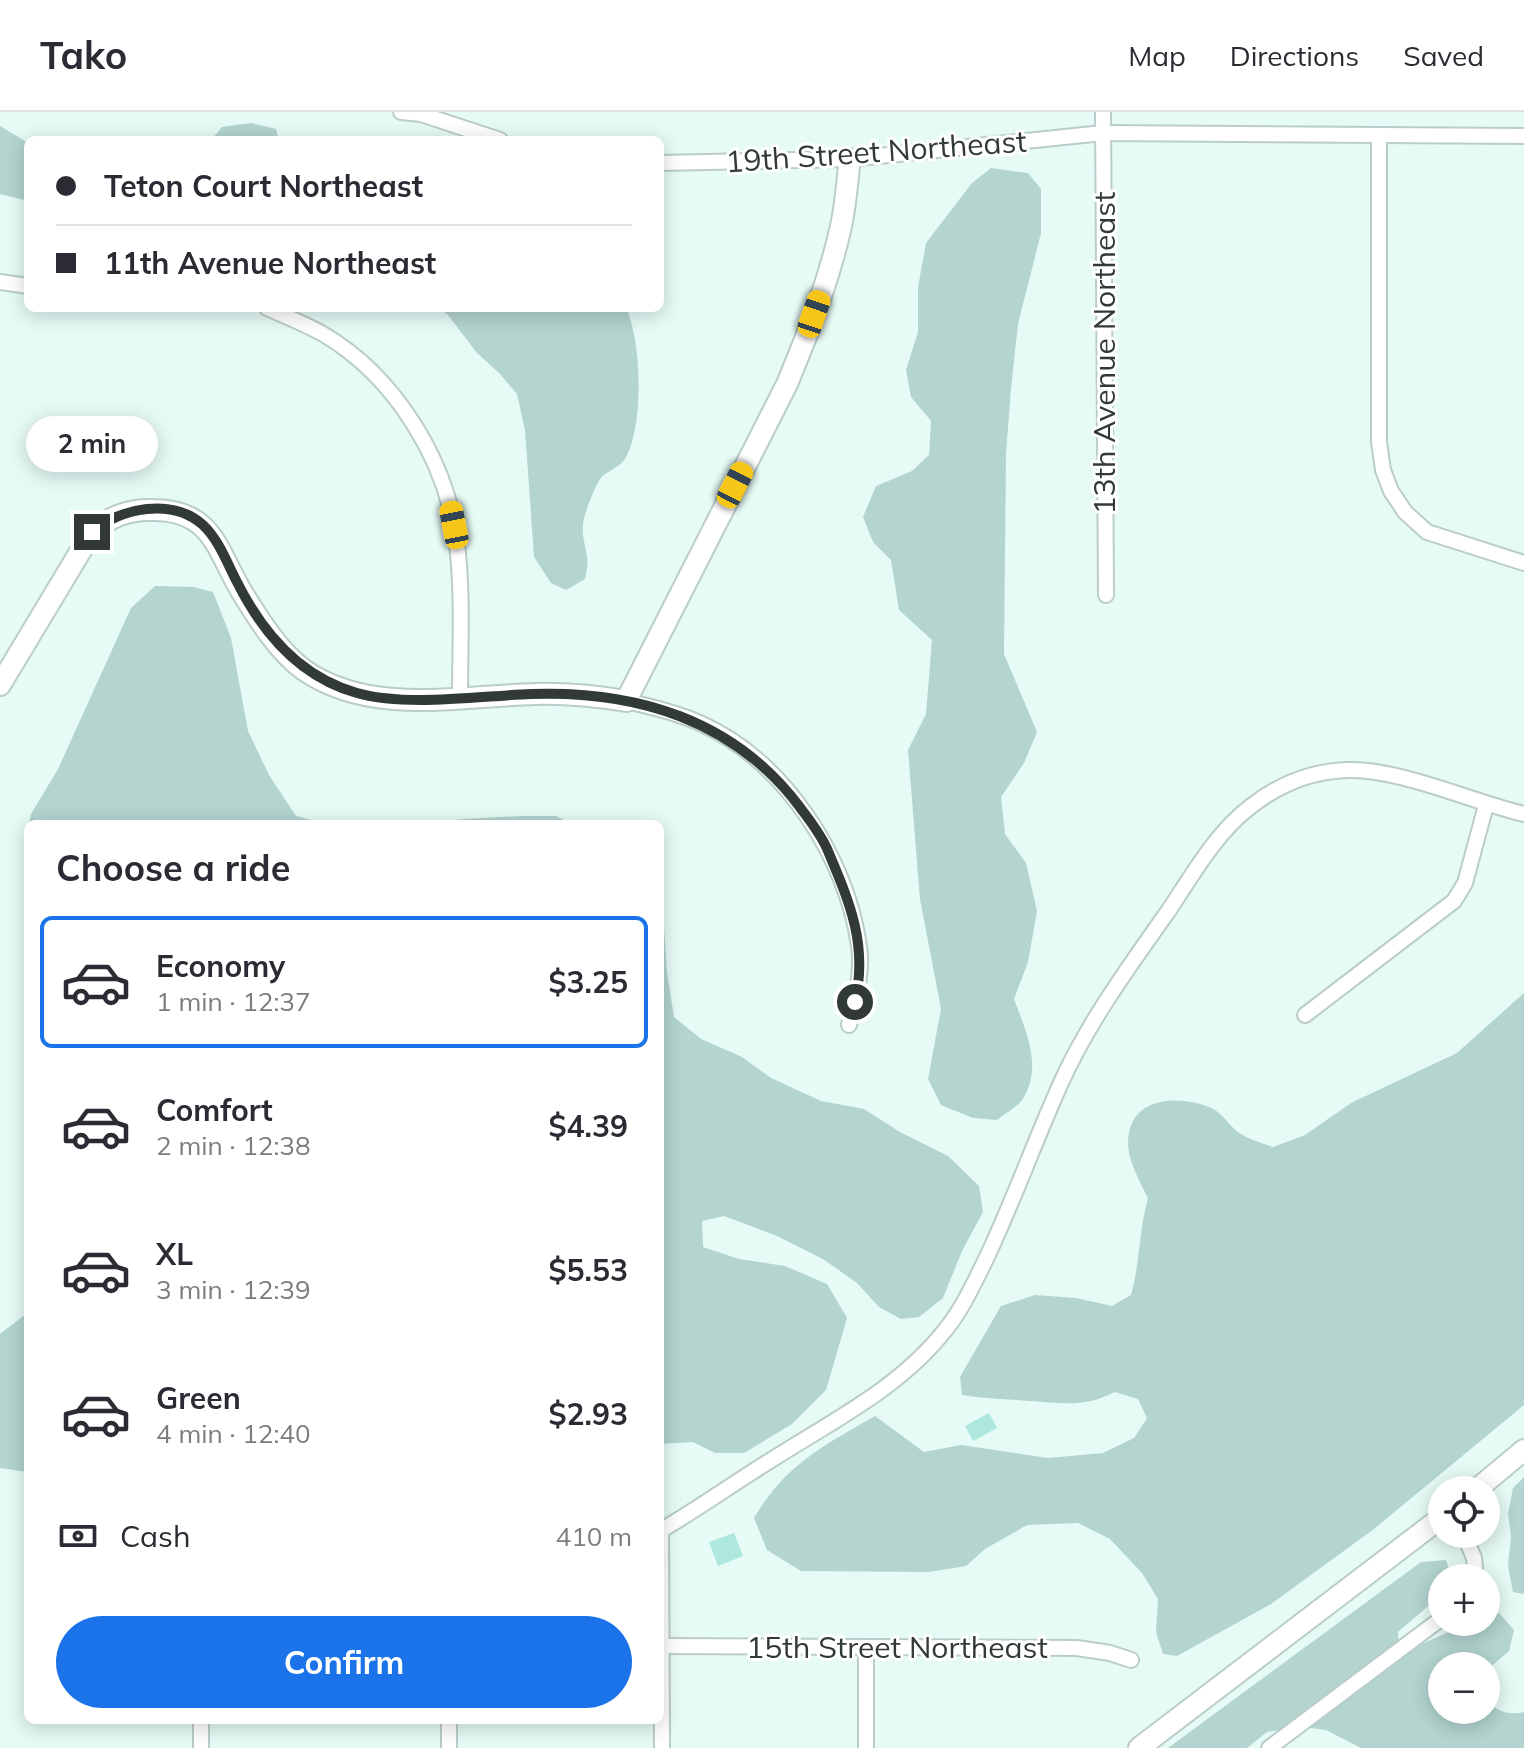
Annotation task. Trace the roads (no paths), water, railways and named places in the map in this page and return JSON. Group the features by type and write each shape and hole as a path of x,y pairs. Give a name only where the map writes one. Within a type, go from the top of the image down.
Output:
{"street":[{"path":"401,112 421,114 488,136"},
{"name":"13th Avenue Northeast","path":"1103,112 1106,595"},
{"name":"19th Street Northeast","path":"664,163 850,159 1103,133 1524,136"},
{"path":"1379,135 1379,442 1383,470 1391,491 1405,512 1427,532 1524,563"},
{"path":"626,701 793,370 833,260 842,223 850,159"},
{"path":"0,282 24,285"},
{"path":"276,312 324,334 353,357 398,401 431,453 443,479 457,542 461,580 460,698"},
{"path":"0,685 92,532 120,514 143,509 167,510 193,518 216,541 242,593 278,644 303,669 329,683 358,694 391,699 581,694 626,701 665,710 704,725 744,751 782,784 822,836 850,903 860,948 860,980 849,1025"},
{"path":"664,1529 878,1392 929,1349 946,1329 964,1304 998,1233 1061,1083 1103,1005 1207,854 1248,808 1302,777 1351,769 1416,783 1524,814"},
{"path":"1305,1015 1454,901 1465,883 1486,805"},
{"path":"1493,1476 1524,1450"},
{"path":"1139,1748 1428,1528"},
{"path":"1269,1748 1428,1629"},
{"name":"15th Street Northeast","path":"664,1646 1077,1648 1131,1660"},
{"path":"866,1648 866,1748"},
{"path":"201,1724 201,1748"},
{"path":"449,1724 449,1748"},
{"path":"662,1724 662,1748"}]}
